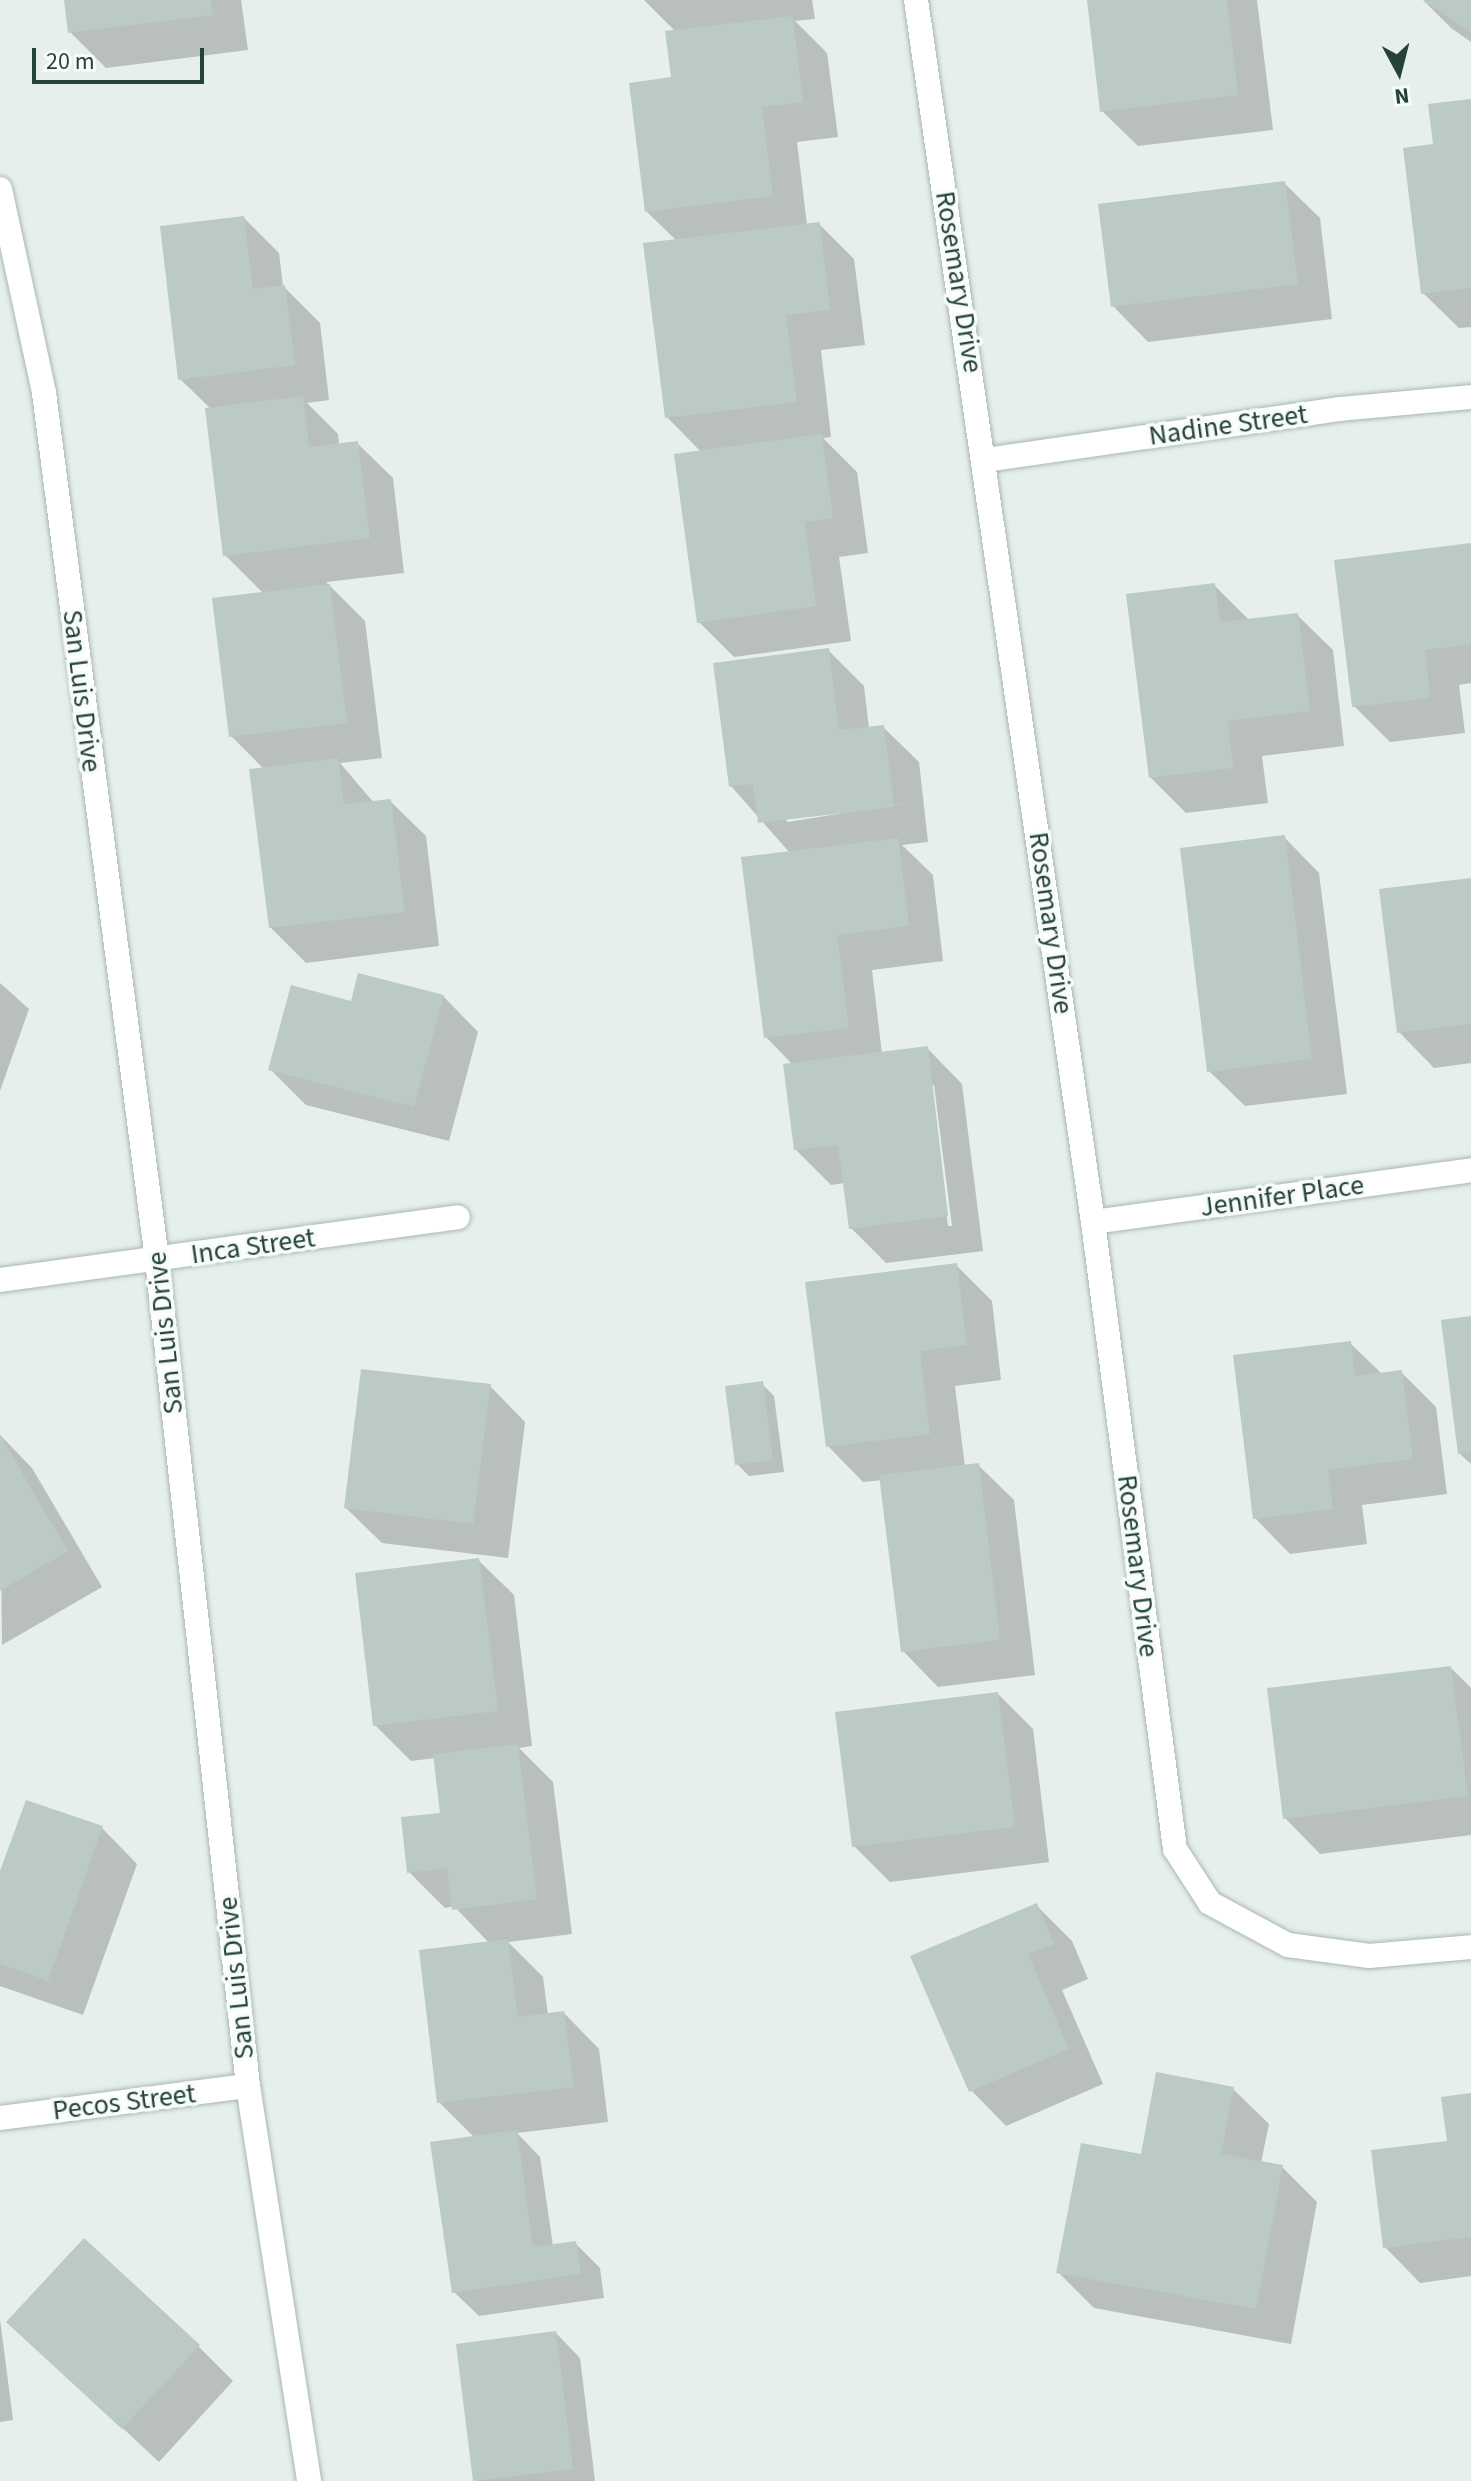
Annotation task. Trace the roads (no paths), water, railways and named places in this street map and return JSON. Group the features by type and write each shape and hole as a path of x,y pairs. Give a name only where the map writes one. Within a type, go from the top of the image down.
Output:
{"street":[{"name":"Rosemary Drive","path":"916,0 986,460 1093,1222 1175,1849 1210,1903 1288,1945 1369,1956 1471,1947"},
{"name":"San Luis Drive","path":"0,189 44,393 157,1260 248,2086 309,2481"},
{"name":"Nadine Street","path":"986,460 1339,409 1471,397"},
{"name":"Jennifer Place","path":"1093,1222 1471,1170"},
{"name":"Inca Street","path":"0,1280 458,1217"},
{"name":"Pecos Street","path":"0,2118 248,2086"}]}
